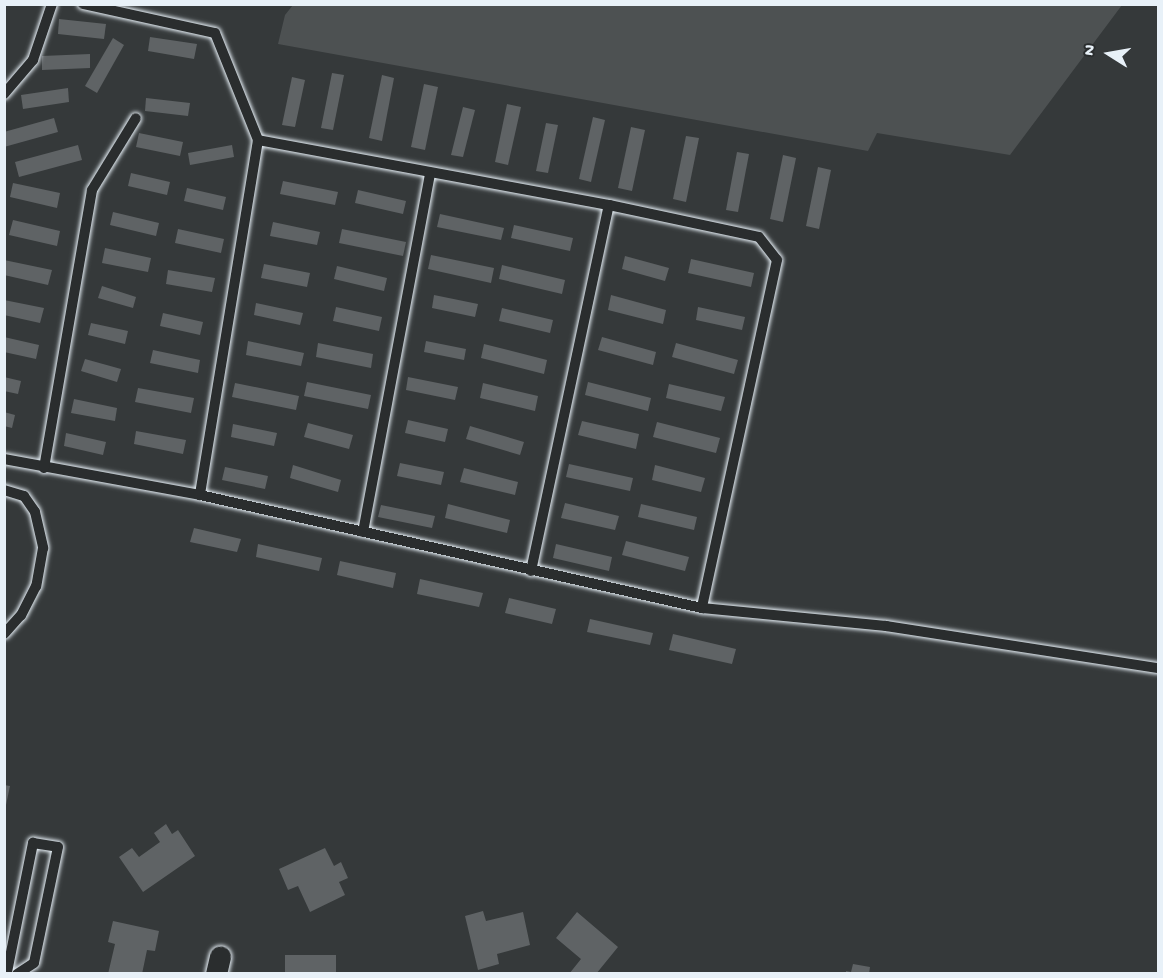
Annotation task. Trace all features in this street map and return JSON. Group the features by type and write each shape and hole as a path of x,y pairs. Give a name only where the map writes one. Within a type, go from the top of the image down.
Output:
{"lane":[{"path":"4,94 33,60 52,4"},
{"path":"83,4 215,33 258,140 200,495"},
{"path":"44,468 92,190 136,118"},
{"path":"258,140 609,205 759,237 777,260 702,608"},
{"path":"363,532 430,172"},
{"path":"531,571 609,205"},
{"path":"4,459 200,495 702,608 886,626 1158,668"},
{"path":"4,502 6,490 24,496 35,512 43,548 36,585 21,615 4,634"},
{"path":"33,843 58,848 34,963 10,973 33,843"}],"shaded area":[{"path":"293,5 1122,5 1010,155 877,133 868,151 278,44 285,15"}],"building":[{"path":"59,19 106,24 104,39 58,34"},
{"path":"150,37 197,44 194,59 148,51"},
{"path":"113,38 124,45 97,93 85,86"},
{"path":"90,54 90,68 42,70 42,56"},
{"path":"332,73 344,75 333,130 321,128"},
{"path":"382,75 394,78 382,141 369,138"},
{"path":"292,77 305,80 295,127 282,125"},
{"path":"424,84 438,87 425,150 411,147"},
{"path":"68,88 69,102 23,109 21,95"},
{"path":"146,98 190,103 188,116 145,111"},
{"path":"507,104 521,107 508,165 495,162"},
{"path":"463,107 475,110 463,157 451,155"},
{"path":"593,117 605,120 591,182 579,179"},
{"path":"54,118 58,132 4,147 4,132"},
{"path":"546,123 558,125 548,173 536,171"},
{"path":"631,127 645,130 632,191 618,188"},
{"path":"139,133 183,142 180,156 136,147"},
{"path":"686,136 699,138 686,202 673,199"},
{"path":"78,145 82,160 19,177 15,162"},
{"path":"232,145 234,157 190,165 188,153"},
{"path":"737,152 749,154 738,212 726,210"},
{"path":"783,155 796,158 783,222 770,219"},
{"path":"818,167 831,170 819,229 806,226"},
{"path":"131,173 170,182 167,195 128,186"},
{"path":"283,181 338,192 335,205 280,194"},
{"path":"13,183 60,193 57,208 10,197"},
{"path":"187,188 226,197 223,210 184,201"},
{"path":"358,190 406,201 403,214 355,203"},
{"path":"113,212 159,223 156,236 110,225"},
{"path":"440,214 504,228 501,240 437,227"},
{"path":"13,220 60,231 57,246 9,235"},
{"path":"273,222 320,232 317,245 270,236"},
{"path":"514,225 573,238 570,251 511,238"},
{"path":"178,229 224,239 221,253 175,243"},
{"path":"342,229 406,242 403,256 339,243"},
{"path":"105,248 151,258 148,272 102,263"},
{"path":"431,255 494,268 491,283 428,269"},
{"path":"625,256 669,268 665,281 622,269"},
{"path":"691,259 754,273 751,287 688,273"},
{"path":"4,260 52,270 48,285 4,275"},
{"path":"264,264 310,273 307,287 261,278"},
{"path":"502,265 565,280 562,294 499,279"},
{"path":"337,266 387,278 384,291 334,279"},
{"path":"168,270 215,278 212,292 166,284"},
{"path":"102,286 136,297 133,308 98,298"},
{"path":"434,295 478,304 475,317 432,308"},
{"path":"611,295 666,310 663,324 608,310"},
{"path":"4,300 44,308 40,323 4,315"},
{"path":"256,303 303,313 300,325 254,315"},
{"path":"336,307 382,317 379,331 333,321"},
{"path":"698,307 745,317 742,330 696,320"},
{"path":"502,308 553,320 550,333 499,321"},
{"path":"163,313 203,322 200,335 160,326"},
{"path":"91,323 128,331 125,344 88,335"},
{"path":"4,337 39,345 36,359 4,352"},
{"path":"602,337 656,352 653,365 598,350"},
{"path":"248,341 304,353 301,366 246,355"},
{"path":"426,341 466,349 464,360 424,352"},
{"path":"318,343 373,354 371,368 316,357"},
{"path":"676,343 738,360 734,374 672,357"},
{"path":"484,344 547,360 544,374 481,358"},
{"path":"153,350 200,360 198,373 150,363"},
{"path":"85,359 121,369 117,382 81,371"},
{"path":"4,377 21,381 18,394 4,391"},
{"path":"408,377 458,387 455,400 406,390"},
{"path":"307,382 371,395 368,409 304,396"},
{"path":"588,382 651,398 648,411 585,395"},
{"path":"235,383 299,396 296,410 232,397"},
{"path":"483,383 538,396 535,411 480,398"},
{"path":"669,384 725,397 721,411 666,398"},
{"path":"138,388 194,398 191,413 135,402"},
{"path":"74,399 117,408 115,421 71,413"},
{"path":"4,412 15,415 12,428 4,426"},
{"path":"408,420 448,429 445,442 405,433"},
{"path":"582,421 639,434 636,449 578,435"},
{"path":"657,422 720,438 716,453 653,437"},
{"path":"308,423 353,435 349,449 304,437"},
{"path":"233,424 277,433 274,446 231,437"},
{"path":"470,426 524,442 520,455 466,439"},
{"path":"136,431 186,440 183,454 134,444"},
{"path":"66,433 106,442 103,455 64,446"},
{"path":"400,463 444,472 441,485 397,476"},
{"path":"569,464 633,478 630,491 566,477"},
{"path":"293,465 341,480 338,492 290,478"},
{"path":"655,465 705,478 701,492 652,480"},
{"path":"225,467 268,476 265,489 222,480"},
{"path":"464,468 518,482 515,495 460,482"},
{"path":"565,503 619,516 615,530 561,518"},
{"path":"448,504 510,520 507,533 445,518"},
{"path":"641,504 697,517 694,530 638,517"},
{"path":"381,505 435,516 432,528 378,517"},
{"path":"194,528 241,539 237,552 190,542"},
{"path":"626,541 689,557 685,571 622,555"},
{"path":"258,544 322,558 319,571 256,557"},
{"path":"556,544 612,557 609,571 553,558"},
{"path":"340,561 396,573 393,588 337,575"},
{"path":"420,579 483,593 479,607 417,594"},
{"path":"509,598 556,609 552,624 505,613"},
{"path":"590,619 653,633 650,645 587,632"},
{"path":"673,634 736,649 732,664 669,650"},
{"path":"4,785 10,786 6,805 4,805"},
{"path":"166,824 172,834 178,830 195,856 143,892 119,857 132,848 139,857 160,842 154,833"},
{"path":"325,848 334,866 341,862 348,878 339,882 345,895 310,912 298,886 288,890 279,869"},
{"path":"483,911 486,921 523,912 530,945 497,954 499,964 478,970 465,916"},
{"path":"577,912 618,947 596,974 569,974 581,959 556,938"},
{"path":"113,921 159,931 155,951 147,950 142,974 108,974 115,944 108,942"},
{"path":"285,955 336,955 336,972 285,974"},
{"path":"853,964 870,967 869,974 846,974 846,971 851,972"}]}
